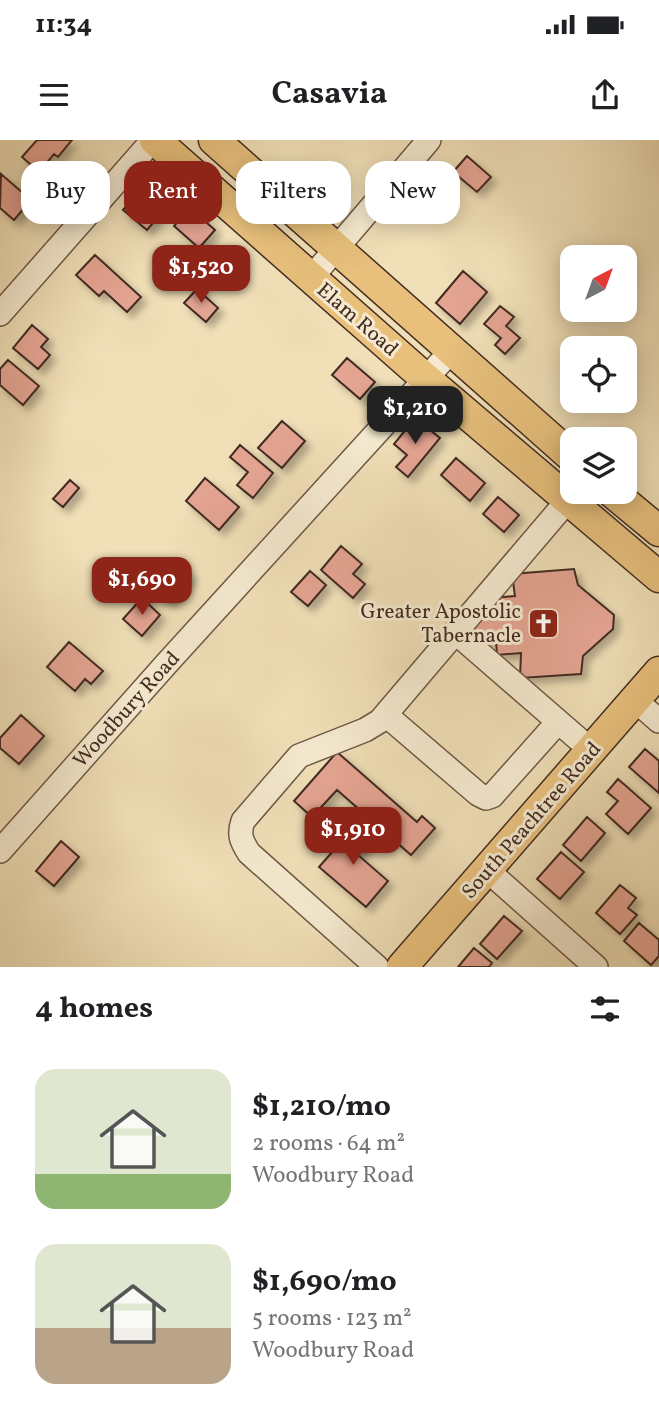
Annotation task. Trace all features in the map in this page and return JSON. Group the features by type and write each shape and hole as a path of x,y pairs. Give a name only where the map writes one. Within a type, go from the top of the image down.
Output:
{"main road":[{"name":"Elam Road","path":"154,140 560,493"},
{"name":"Elam Road","path":"214,140 560,446"},
{"name":"Elam Road","path":"573,504 659,577"},
{"path":"626,504 659,531"},
{"name":"South Peachtree Road","path":"402,967 659,672"}],"street":[{"path":"0,314 154,140"},
{"path":"311,278 429,140"},
{"name":"Woodbury Road","path":"0,851 168,662 452,351"},
{"path":"377,967 249,853 239,831 243,821 299,756 365,730 386,715 565,504"},
{"path":"456,632 591,750"},
{"path":"635,700 659,721"},
{"path":"386,715 486,798 492,796 558,722"},
{"path":"487,870 596,967"}],"building":[{"path":"37,140 72,140 58,157 54,154 48,161 27,161 22,157"},
{"path":"467,156 491,177 477,192 460,178 460,164"},
{"path":"1,174 21,191 21,212 14,220 0,208"},
{"path":"140,224 152,224 147,230"},
{"path":"208,224 215,230 199,248 174,226"},
{"path":"95,255 141,297 127,312 104,291 99,296 76,275"},
{"path":"463,271 487,292 460,324 436,303"},
{"path":"197,289 218,308 206,322 184,303"},
{"path":"500,306 514,317 506,326 520,338 505,354 495,345 501,338 484,324"},
{"path":"32,325 48,339 41,347 50,355 38,369 13,348"},
{"path":"347,358 375,382 360,399 332,375"},
{"path":"8,360 39,386 23,405 0,385 0,369"},
{"path":"415,418 440,438 408,477 396,467 407,455 394,444"},
{"path":"282,421 305,441 282,468 258,448"},
{"path":"240,445 273,473 253,498 237,485 248,472 230,457"},
{"path":"456,458 485,483 470,501 441,475"},
{"path":"205,478 239,507 219,530 186,501"},
{"path":"70,480 79,488 63,507 53,499"},
{"path":"498,497 519,515 504,532 483,514"},
{"path":"341,546 362,564 353,574 365,584 353,598 321,570"},
{"path":"174,562 191,576 169,602 152,588"},
{"name":"Greater Apostolic Tabernacle","path":"574,569 578,585 614,615 613,629 583,656 581,674 520,678 521,653 497,655 496,640 475,642 475,617 495,614 491,598 515,596 512,574"},
{"path":"310,571 326,585 308,606 291,592"},
{"path":"142,598 160,615 142,636 123,619"},
{"path":"69,642 103,671 91,684 85,679 75,691 47,667"},
{"path":"21,715 44,736 19,764 0,748 0,738"},
{"path":"645,749 659,761 659,793 629,767"},
{"path":"337,752 417,822 422,816 435,828 411,855 337,790 312,817 294,801"},
{"path":"618,779 651,808 628,834 606,814 618,801 607,792"},
{"path":"587,817 605,833 581,861 563,845"},
{"path":"343,822 367,844 358,855 388,881 366,907 319,867 341,842 332,835"},
{"path":"61,841 79,857 54,886 36,871"},
{"path":"561,852 584,872 560,899 537,879"},
{"path":"620,885 636,898 628,908 637,915 620,934 596,913"},
{"path":"504,916 522,931 497,959 480,944"},
{"path":"639,923 659,940 659,956 651,965 624,941"},
{"path":"474,948 492,963 489,967 458,967"}],"place":[{"name":"Greater Apostolic Tabernacle","path":"544,623"}]}
